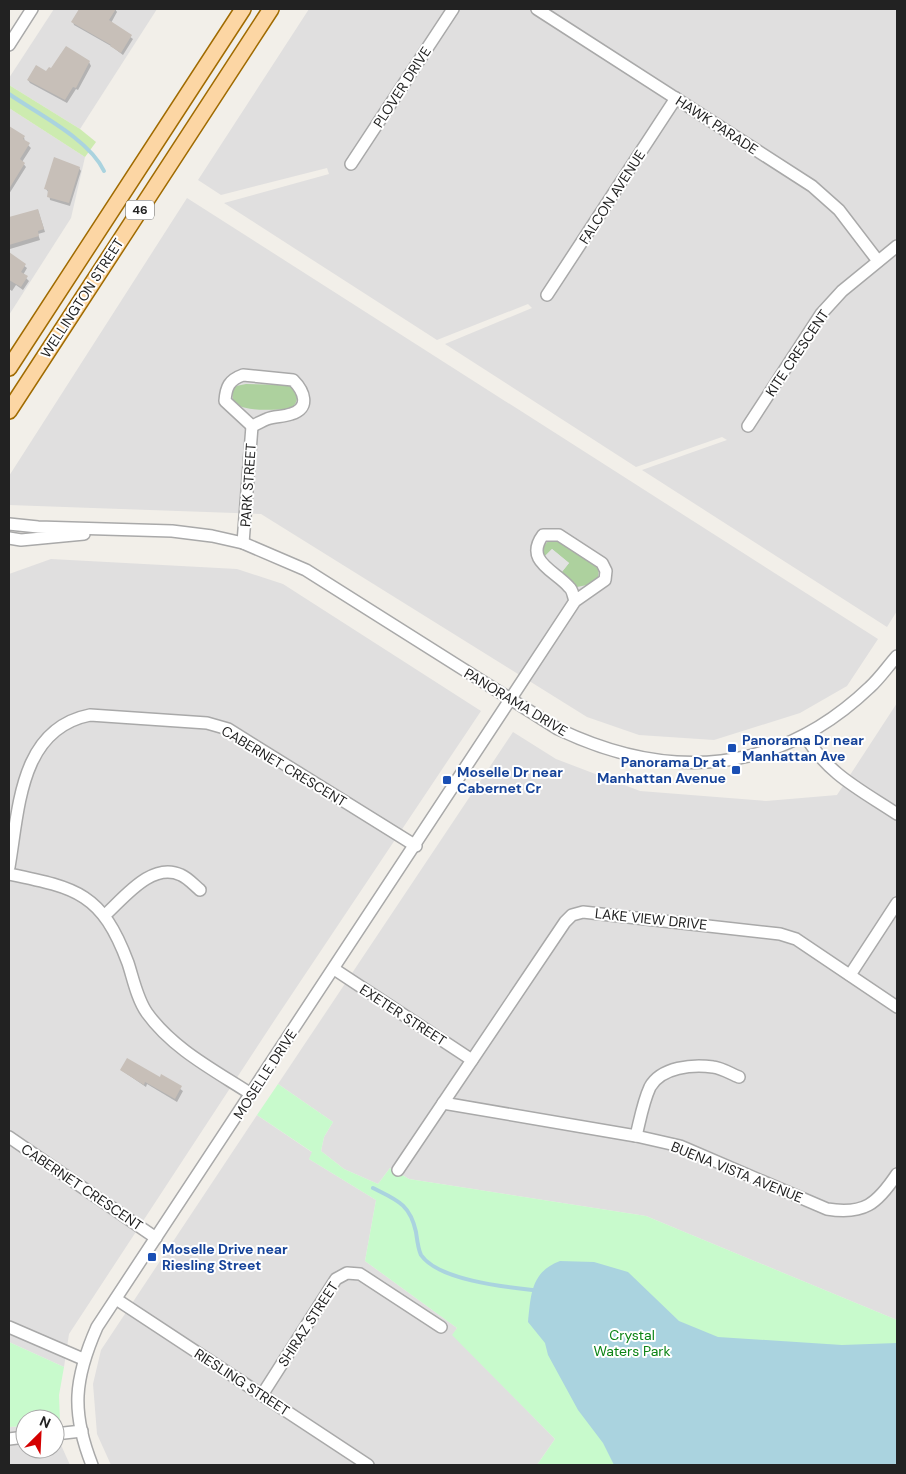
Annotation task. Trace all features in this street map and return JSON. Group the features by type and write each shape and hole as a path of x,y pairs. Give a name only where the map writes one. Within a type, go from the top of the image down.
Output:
{"main road":[{"name":"WELLINGTON STREET","path":"9,368 243,9"},
{"name":"WELLINGTON STREET","path":"9,411 271,9"}],"street":[{"path":"9,45 32,9"},
{"name":"PLOVER DRIVE","path":"351,164 453,9"},
{"name":"HAWK PARADE","path":"537,9 812,186 839,210 878,260"},
{"name":"FALCON AVENUE","path":"548,295 676,98"},
{"name":"KITE CRESCENT","path":"748,426 821,314 842,291 897,246"},
{"name":"PARK STREET","path":"242,375 284,377 293,380 303,389 305,397 300,409 292,414 266,419 252,426 225,401 226,389 234,379 242,375"},
{"name":"PARK STREET","path":"244,544 252,426"},
{"name":"PANORAMA DRIVE","path":"9,524 38,527 132,528 212,536 244,544 306,570 558,729 589,744 647,760 685,763 728,760 770,750 805,735 835,717 871,687 897,656"},
{"name":"PANORAMA DRIVE","path":"9,538 21,540 50,538 132,528"},
{"path":"559,534 602,563 606,571 605,580 575,601 571,588 540,561 535,551 537,543 543,535 559,534"},
{"name":"MOSELLE DRIVE","path":"92,1465 76,1411 83,1359 96,1328 416,846 575,601"},
{"name":"CABERNET CRESCENT","path":"9,867 26,772 36,750 56,730 73,718 90,714 207,723 228,729 416,846"},
{"path":"805,735 816,754 828,768 897,814"},
{"path":"105,915 146,878 163,872 180,875 200,890"},
{"path":"9,874 63,885 89,900 105,915 118,937 145,1010 163,1034 188,1054 251,1094"},
{"path":"850,975 897,904"},
{"name":"LAKE VIEW DRIVE","path":"398,1170 565,922 572,915 583,912 780,934 796,939 897,1007"},
{"name":"EXETER STREET","path":"334,969 472,1060"},
{"path":"636,1136 651,1086 661,1076 677,1068 693,1066 715,1067 739,1077"},
{"name":"BUENA VISTA AVENUE","path":"442,1103 636,1136 680,1146 827,1209 847,1213 868,1206 886,1192 897,1174"},
{"name":"CABERNET CRESCENT","path":"9,1137 156,1238"},
{"name":"SHIRAZ STREET","path":"262,1395 336,1279 347,1273 360,1274 441,1327"},
{"name":"RIESLING STREET","path":"116,1298 368,1465"},
{"path":"9,1327 83,1359"},
{"path":"65,1433 82,1431"}],"shaded area":[{"path":"54,9 157,9 80,129 9,85 9,78"},
{"path":"309,9 897,9 897,611 887,627 642,470 727,440 722,437 636,467 445,344 532,308 528,304 437,340 224,203 329,174 327,168 221,195 198,180"},
{"path":"9,108 85,157 71,218 9,315"},
{"path":"187,198 878,639 847,686 800,713 714,740 639,735 587,717 261,514 9,505 9,476"},
{"path":"552,549 569,563 561,573 543,558"},
{"path":"51,559 237,569 283,584 481,711 276,1018 69,1334 64,1367 9,1342 9,574"},
{"path":"897,703 897,1320 646,1216 409,1179 390,1168 378,1184 344,1169 321,1151 324,1137 333,1122 278,1084 513,732 556,759 640,791 766,801 837,795"},
{"path":"257,1115 313,1153 309,1159 376,1200 365,1261 457,1328 453,1335 555,1439 537,1465 111,1465 97,1434 93,1384 101,1350"},
{"path":"9,1427 15,1427 15,1459 65,1459 65,1454 70,1465 9,1465"}],"green space":[{"path":"9,85 80,129 96,142 85,157 9,108"},
{"path":"246,384 291,385 297,394 296,402 292,409 269,410 247,408 233,403 232,390 236,386"},
{"path":"550,539 560,541 599,569 598,578 587,585 577,587 561,573 569,563 552,549 543,558 544,546"},
{"name":"Crystal Waters Park","path":"278,1084 333,1122 324,1137 321,1151 344,1169 378,1184 390,1168 409,1179 646,1216 897,1320 897,1465 537,1465 555,1439 452,1335 457,1328 365,1261 376,1200 309,1159 312,1152 257,1115"},
{"path":"9,1342 64,1367 59,1395 60,1409 15,1409 15,1427 9,1427"}],"water":[{"path":"560,1261 594,1262 628,1272 679,1321 718,1337 842,1345 897,1343 897,1465 614,1465 603,1443 578,1410 548,1355 545,1343 528,1322 534,1285 543,1271"}],"building":[{"path":"79,9 116,9 109,20 132,35 121,53 111,45 71,22"},
{"path":"66,46 90,61 76,88 73,87 65,100 27,80 36,65 46,71 49,67 51,68"},
{"path":"9,126 25,136 23,139 30,143 20,159 25,163 9,189"},
{"path":"54,157 80,167 69,203 47,197 48,190 44,189"},
{"path":"38,209 44,229 38,231 39,236 9,245 9,217"},
{"path":"9,252 26,264 21,272 28,276 21,287 9,280"},
{"path":"127,1058 160,1077 161,1074 182,1086 175,1099 145,1082 144,1085 120,1070"}],"waterway":[{"path":"9,94 75,138 97,159 104,171"},
{"path":"373,1188 396,1200 406,1209 416,1232 421,1255 430,1264 442,1271 473,1281 533,1290"}],"place":[{"name":"Panorama Dr near Manhattan Ave","path":"732,748"},
{"name":"Panorama Dr at Manhattan Avenue","path":"736,770"},
{"name":"Moselle Dr near Cabernet Cr","path":"447,780"},
{"name":"Moselle Drive near Riesling Street","path":"152,1257"}]}
